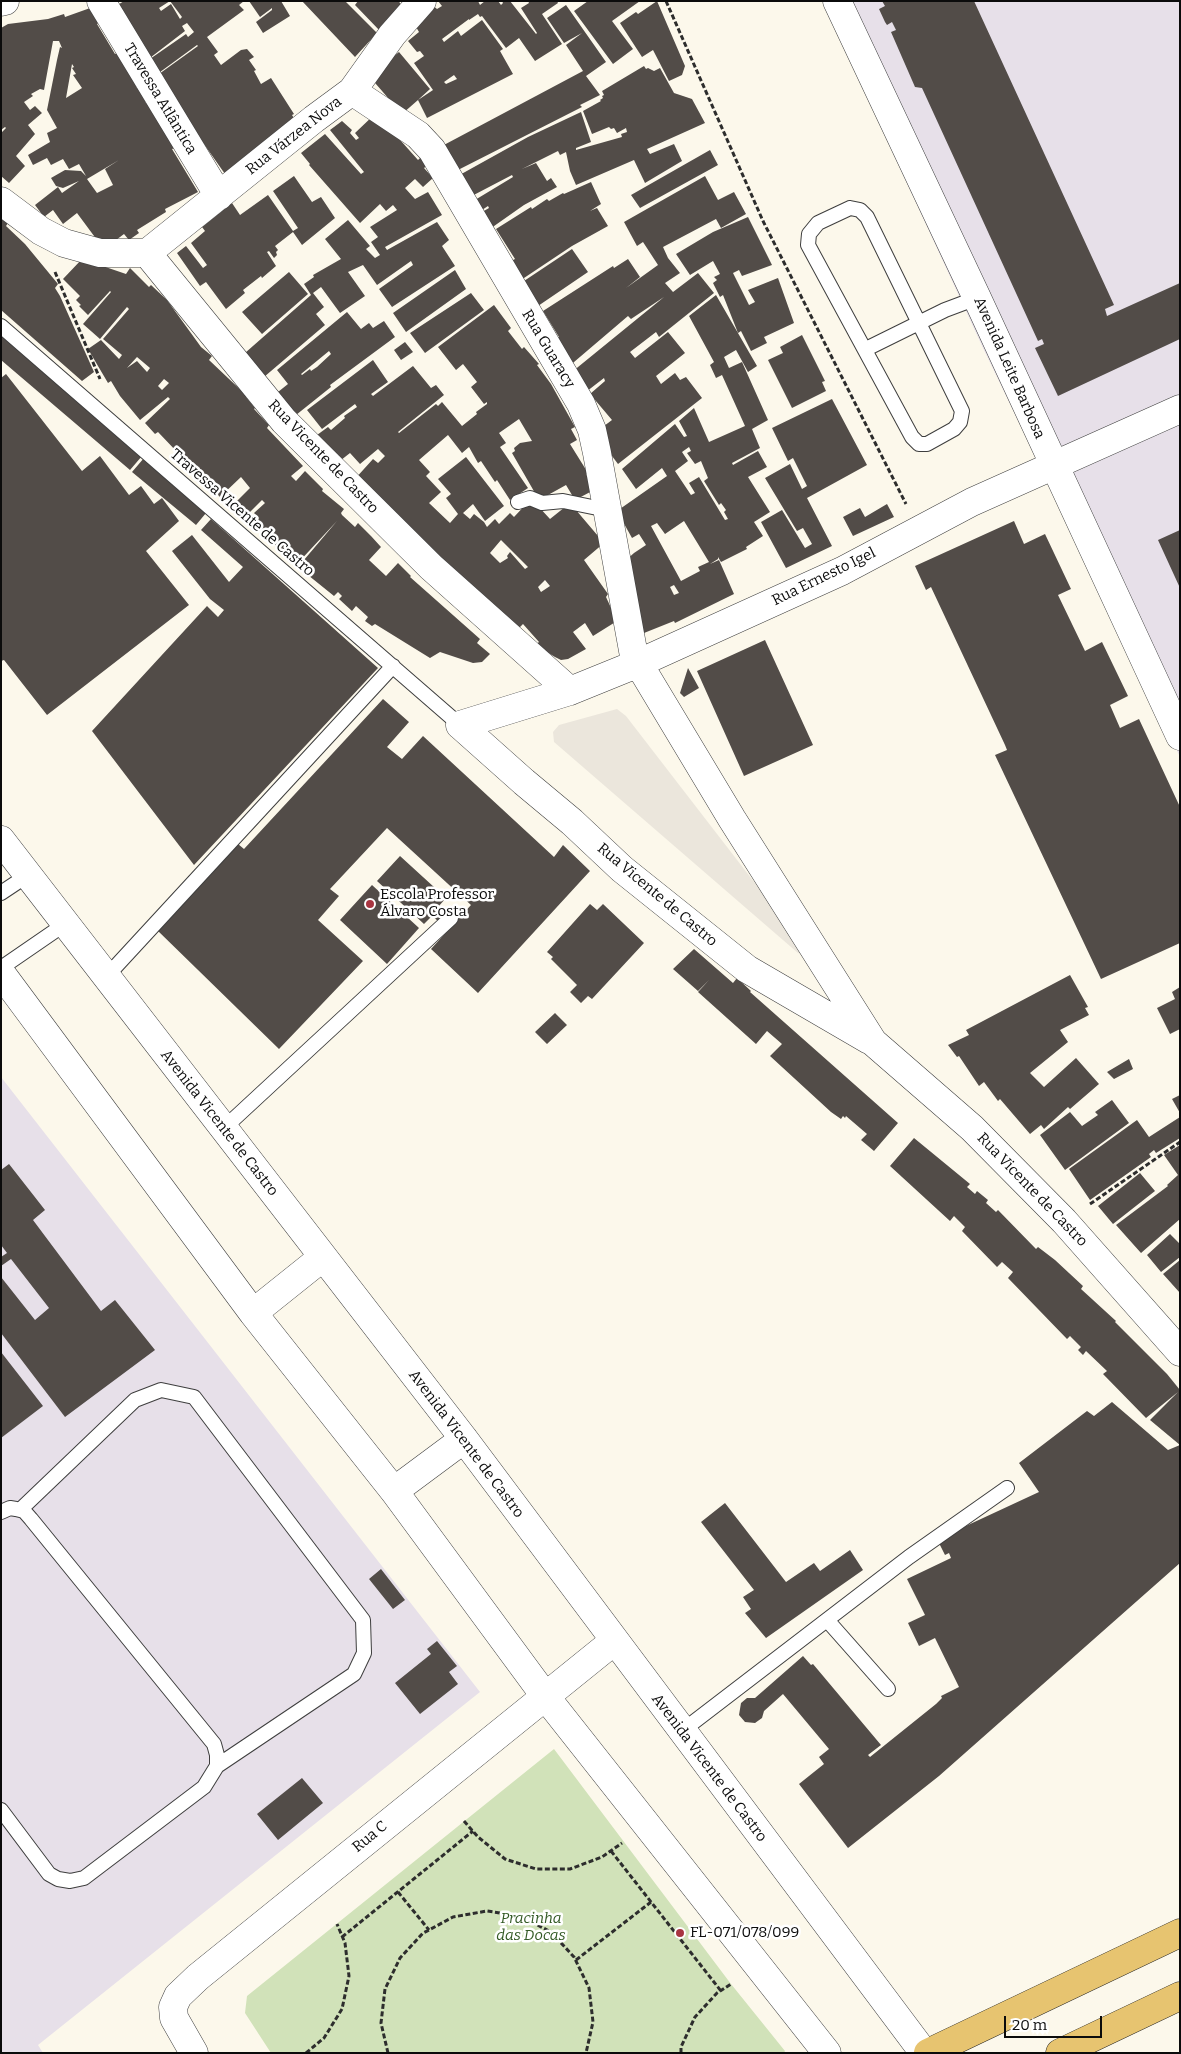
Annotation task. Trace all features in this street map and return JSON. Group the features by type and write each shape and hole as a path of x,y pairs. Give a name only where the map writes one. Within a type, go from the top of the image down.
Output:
{"main road":[{"path":"928,2053 1180,1934"},
{"path":"1060,2053 1180,1996"}],"street":[{"name":"Travessa Atlântica","path":"102,1 219,196"},
{"name":"Rua Várzea Nova","path":"147,253 314,119 352,91 392,35 422,1"},
{"name":"Avenida Leite Barbosa","path":"837,1 1180,736"},
{"name":"Rua Guaracy","path":"352,91 418,135 432,150 580,404 592,430 634,656 639,663"},
{"path":"1,201 40,232 64,243 100,253 147,253"},
{"name":"Rua Vicente de Castro","path":"147,253 284,421 431,567 570,691"},
{"name":"Rua Ernesto Igel","path":"460,725 570,691 639,663 842,571 972,502 1180,409"},
{"name":"Rua Vicente de Castro","path":"639,663 732,819 873,1042"},
{"name":"Rua Vicente de Castro","path":"460,725 572,822 622,869 747,969 873,1042 972,1128 1064,1221 1180,1352"},
{"name":"Avenida Vicente de Castro","path":"1,840 464,1439 924,2053"},
{"path":"1,974 254,1313 394,1492 545,1696 827,2053"},
{"path":"254,1313 323,1257"},
{"path":"394,1492 464,1439"},
{"name":"Rua C","path":"194,2053 174,2018 173,2007 178,1996 198,1977 614,1641"}],"lane":[{"path":"850,208 860,210 867,217 919,323 962,411 960,422 954,429 927,444 919,444 912,437 808,245 809,234 818,223 850,208"},
{"path":"866,349 945,310 977,298"},
{"name":"Travessa Vicente de Castro","path":"1,326 460,725"},
{"path":"518,502 530,498 542,503 563,501 607,510"},
{"path":"106,976 393,666"},
{"path":"1,893 28,875"},
{"path":"223,1129 451,918"},
{"path":"1,968 65,924"},
{"path":"1,1810 49,1874 64,1880 84,1878 204,1788 216,1766 354,1674 364,1653 364,1620 194,1397 161,1390 136,1400 20,1510"},
{"path":"682,1731 909,1557 1007,1488"},
{"path":"1,1512 10,1508 20,1510 31,1519 214,1744 216,1766"},
{"path":"827,1620 888,1689"}],"path":[{"path":"666,1 763,221 918,529"},
{"path":"40,232 53,268 100,378 100,399 97,409"},
{"path":"1064,1221 1180,1142"},
{"path":"464,1821 504,1858 536,1869 570,1869 602,1858 624,1842"},
{"path":"342,1937 473,1831"},
{"path":"611,1851 720,1991"},
{"path":"398,1892 429,1930"},
{"path":"576,1960 651,1902"},
{"path":"388,2053 381,2023 385,1989 400,1958 423,1933 453,1917 487,1911 520,1916 550,1932 576,1960 589,1988 593,2022 586,2053"},
{"path":"306,2053 324,2038 342,2009 349,1976 345,1943 336,1924"},
{"path":"681,2053 681,2046 695,2017 720,1991 731,1984"}],"shaded area":[{"path":"823,1 1180,1 1180,757 983,348"},
{"path":"617,709 626,716 805,948 801,954 554,742 553,732 559,725"},
{"path":"1,1077 480,1692 38,2045 43,2053 1,2053"}],"green space":[{"name":"Pracinha das Docas","path":"554,1749 731,1984 785,2051 784,2053 271,2053 245,2013 247,1996"}],"building":[{"path":"124,1 170,1 244,1 239,5 244,10 207,37 218,52 214,55 221,65 241,50 247,49 254,57 249,60 256,70 254,71 261,84 271,78 294,114 292,115 295,120 225,174 159,74 198,46 156,75 147,61 186,34 188,37 194,32 187,23 182,26 185,31 146,61 113,8","holes":["170,1 182,17 180,19 171,4 161,11 159,8"]},
{"path":"249,1 281,1 290,16 263,33 256,22 272,10 272,8 260,17"},
{"path":"302,1 345,1 377,33 355,57"},
{"path":"358,1 399,1 402,8 380,31 355,5"},
{"path":"438,1 478,1 480,5 485,1 498,1 501,5 502,1 510,1 536,34 521,8 529,3 528,1 557,1 558,3 542,14 562,44 535,61 519,38 506,48 482,16 480,17 478,14 442,39 444,42 458,31 461,36 482,20 503,49 500,51 513,74 427,118 418,100 433,90 414,63 424,56 420,51 417,52 408,41 419,32 412,20 430,3 437,9 442,6","holes":["454,75 457,79 446,84 444,82"]},
{"path":"588,1 640,1 612,21 633,49 613,64 574,11"},
{"path":"657,1 685,66 682,75 669,81 653,50 642,57 620,23"},
{"path":"882,1 974,1 1114,305 1105,309 1107,316 1180,283 1180,339 1058,396 1035,348 1044,344 1042,339 1038,341 922,88 915,87 891,32 896,30 892,22 887,25 879,9 885,6"},
{"path":"566,5 606,62 586,76 600,95 580,105 582,107 454,172 442,146 583,71 566,45 582,33 564,43 547,18"},
{"path":"93,7 101,21 97,24 115,54 120,51 139,79 134,82 137,88 139,87 146,103 152,99 175,148 172,149 198,192 165,209 166,212 137,230 139,233 129,240 124,234 112,243 97,240 77,213 63,224 53,210 44,217 35,205 58,187 62,193 79,181 63,188 56,186 51,178 65,170 81,171 86,176 79,164 69,169 63,159 51,165 47,158 33,165 28,155 50,142 47,133 57,128 47,110 60,47 62,48 59,41 53,41 44,90 40,89 31,94 33,96 24,102 30,110 35,106 42,113 28,125 35,134 16,156 25,166 9,183 1,176 1,133 6,128 1,130 1,28 8,24 48,19 64,14 65,17","holes":["72,64 76,74 73,75 82,88 66,98","119,160 105,169 113,185 97,193 87,179"]},
{"path":"399,52 430,89 402,114 369,76"},
{"path":"644,66 646,69 654,71 660,68 674,93 692,99 705,123 647,149 650,154 674,144 682,161 645,183 634,160 576,185 570,171 566,152 560,155 558,151 522,169 536,163 547,181 551,178 557,187 524,205 487,231 477,215 489,208 488,206 476,214 470,203 513,177 512,175 468,198 456,177 528,137 581,112 591,142 576,148 576,150 622,137 621,134 627,132 626,128 617,133 614,128 611,129 609,127 592,134 583,111 601,101 604,95 602,91"},
{"path":"376,113 418,160 424,154 431,162 424,168 433,178 423,187 415,179 405,188 415,199 428,192 442,215 385,247 387,250 437,222 449,240 442,246 455,266 392,307 379,289 413,265 411,261 377,285 363,265 348,272 365,296 340,313 321,287 313,293 324,307 316,314 325,325 264,377 245,353 311,295 304,284 314,277 313,275 341,259 325,239 348,220 370,246 366,249 375,258 380,255 371,242 378,237 370,227 397,210 393,205 386,211 380,204 360,223 309,165 301,153 325,134 361,174 364,172 330,130 342,121 352,130 350,133 356,140 359,138 355,133"},
{"path":"710,150 718,165 640,208 631,195"},
{"path":"294,176 312,202 321,197 335,218 302,245 293,232 275,246 278,250 274,258 269,251 267,252 276,266 243,290 245,293 226,309 206,282 200,286 177,253 186,246 203,268 207,265 191,243 205,231 202,227 232,203 240,215 268,195 293,231 298,228 273,191"},
{"path":"705,176 718,200 734,192 746,214 721,228 716,219 663,247 668,258 680,273 665,283 673,292 698,273 714,293 659,337 656,332 630,352 635,358 668,332 685,353 656,376 661,384 675,373 680,380 686,377 702,398 618,464 603,444 609,440 600,429 612,420 590,394 605,381 604,378 582,395 567,376 664,297 631,319 628,316 567,368 549,344 559,337 543,311 613,266 614,268 628,259 640,277 626,288 658,265 643,242 637,246 624,222"},
{"path":"591,182 601,204 590,211 597,208 608,226 572,246 518,282 505,264 515,259 496,229 547,199 549,201 563,193"},
{"path":"1,217 8,223 6,226 25,244 58,284 55,288 94,372 82,381 1,310"},
{"path":"748,217 772,265 742,276 739,270 733,273 749,305 755,302 748,290 778,278 794,323 764,337 767,343 751,351 741,331 738,333 723,295 720,297 713,283 717,280 714,277 720,274 713,261 690,275 676,254 713,232"},
{"path":"572,249 588,272 538,306 521,283"},
{"path":"82,259 126,274 130,268 149,287 151,285 167,300 201,347 212,356 209,360 247,396 254,409 269,425 267,428 303,466 291,476 296,481 305,471 323,489 322,491 344,509 341,513 342,515 355,527 358,523 381,547 369,560 386,576 398,563 410,577 480,639 477,643 490,654 482,662 473,663 440,652 430,658 375,624 372,626 365,621 368,617 356,606 352,611 339,599 342,596 338,592 334,596 298,567 337,521 296,565 255,525 259,518 254,513 265,503 262,500 244,518 233,505 250,488 241,477 220,497 158,432 155,434 145,423 170,399 168,397 140,420 120,396 111,381 108,383 88,349 101,340 119,359 122,355 103,339 129,309 127,307 100,339 83,324 111,292 88,315 76,300 80,296 63,279","holes":["137,357 150,368 147,372 137,361 127,368","164,379 169,383 162,390 158,386"]},
{"path":"455,270 466,289 406,332 393,313"},
{"path":"289,272 308,294 262,334 242,312"},
{"path":"471,293 484,310 425,353 410,333"},
{"path":"716,295 757,366 748,372 736,350 724,357 729,368 742,362 768,420 752,429 760,448 732,463 733,465 758,451 767,467 748,477 770,512 754,522 763,536 746,547 747,549 721,562 718,557 718,559 710,564 719,560 734,594 675,623 674,621 644,633 625,561 646,545 639,534 632,538 617,511 667,476 662,468 636,489 622,469 675,424 684,437 687,436 679,421 694,408 709,442 745,426 722,375 716,378 710,365 714,362 689,316","holes":["689,447 691,451 687,453 695,464 701,461 708,478 704,481 719,505 721,503 726,510 724,512 728,519 725,520 699,477 689,483 695,493 691,495 675,471 688,461 682,452","684,521 709,562 698,567 700,571 681,581 651,526 657,523 665,534","674,585 679,593 674,595 670,587"]},
{"path":"494,305 511,328 508,331 522,349 524,347 539,364 537,365 551,384 575,427 571,429 577,440 570,444 588,473 586,474 594,490 575,500 566,485 539,500 512,453 515,451 514,448 520,443 532,441 519,419 499,433 506,443 500,447 528,488 510,500 497,480 495,482 481,461 478,463 469,447 462,453 448,435 419,460 430,472 426,476 441,492 429,503 450,523 458,514 446,498 451,494 438,479 466,457 504,506 485,521 473,504 463,513 470,519 474,514 487,527 495,519 499,524 510,513 514,517 530,500 550,519 570,503 604,543 584,560 608,594 606,597 617,621 593,636 585,623 573,632 586,649 568,659 561,660 535,645 539,642 523,624 517,630 354,480 373,459 378,463 385,456 378,449 360,464 350,453 336,464 317,435 328,427 331,430 345,418 344,416 357,407 355,404 322,429 307,410 373,360 388,382 371,394 373,396 413,366 431,388 436,385 444,395 399,433 436,404 438,406 442,402 462,426 477,414 476,412 487,402 484,404 471,387 477,382 463,364 456,370 438,347","holes":["501,540 528,567 525,569 510,552 507,556 508,558 500,563 490,553","545,580 550,586 541,592 538,587"]},
{"path":"347,312 361,329 369,323 373,328 384,321 395,337 330,385 331,387 296,415 278,392 288,384 277,370","holes":["329,351 331,354 317,367 301,374"]},
{"path":"1,332 142,456 130,470 1,360"},
{"path":"802,335 825,381 822,382 826,391 792,408 768,360 783,353 780,347"},
{"path":"405,342 413,352 401,360 394,350"},
{"path":"6,374 82,471 100,456 129,495 141,486 154,504 162,498 179,521 146,551 189,605 47,715 4,660 1,661 1,378"},
{"path":"832,399 867,465 807,498 832,546 786,568 761,522 782,510 805,548 812,544 803,528 797,531 765,478 790,464 802,489 807,486 793,458 788,461 772,428"},
{"path":"144,458 206,513 196,525 132,472"},
{"path":"887,504 894,517 853,536 843,517 860,508 865,517"},
{"path":"211,519 378,668 194,865 92,731 207,606 218,617 224,610 210,599 172,551 192,535 229,582 243,567 201,530"},
{"path":"1014,521 1024,544 1045,534 1071,589 1058,595 1085,651 1102,642 1128,696 1110,705 1120,728 1139,719 1180,807 1180,943 1101,979 995,755 1007,750 1005,745 931,587 926,590 915,566"},
{"path":"1180,530 1180,588 1158,540"},
{"path":"765,640 813,745 744,776 697,671"},
{"path":"688,668 699,688 684,697 680,693"},
{"path":"383,699 409,722 387,747 402,759 423,736 554,857 563,845 590,871 478,993 431,949 471,905 387,828 330,889 339,896 318,920 363,961 279,1049 157,930 238,844 244,849"},
{"path":"400,856 446,898 438,907 445,913 438,921 432,916 424,924 377,881"},
{"path":"372,885 419,928 387,964 340,920"},
{"path":"590,904 597,910 603,904 644,943 592,999 588,996 581,1003 570,992 577,985 551,959 553,957 547,952"},
{"path":"694,949 733,983 737,978 750,992 898,1123 874,1151 861,1140 867,1134 846,1116 845,1118 843,1116 841,1119 831,1112 770,1056 782,1044 767,1031 756,1044 698,992 709,980 698,991 673,969"},
{"path":"1070,975 1088,1007 1085,1008 1089,1015 1060,1030 1068,1042 1030,1073 1044,1087 1076,1058 1099,1084 1070,1109 1068,1107 1044,1129 1041,1125 1030,1134 1000,1099 998,1101 984,1082 979,1086 959,1056 957,1057 948,1045 969,1035 966,1030"},
{"path":"1180,987 1180,1029 1170,1034 1157,1008 1175,999 1172,992"},
{"path":"555,1013 567,1025 547,1044 535,1032"},
{"path":"1129,1059 1133,1069 1114,1079 1107,1072"},
{"path":"1180,1095 1180,1113 1172,1099"},
{"path":"1112,1100 1129,1123 1065,1170 1040,1135 1070,1112 1082,1126 1098,1115 1095,1112"},
{"path":"1180,1117 1180,1138 1156,1153 1154,1150 1149,1154 1151,1157 1090,1200 1069,1169 1137,1120 1149,1137"},
{"path":"914,1138 970,1184 967,1187 975,1194 977,1191 988,1200 986,1203 996,1212 998,1210 1036,1249 1038,1247 1055,1260 1083,1286 1081,1289 1116,1321 1167,1374 1180,1390 1180,1445 1150,1420 1178,1392 1146,1418 1103,1374 1107,1371 1086,1351 1083,1355 1078,1350 1081,1347 1070,1336 1067,1339 1008,1278 1013,1272 1002,1262 997,1267 962,1231 965,1227 954,1216 950,1221 890,1166"},
{"path":"1180,1145 1180,1219 1141,1253 1116,1225 1168,1186 1178,1175 1164,1155"},
{"path":"9,1164 45,1210 33,1220 101,1311 115,1300 155,1350 65,1417 1,1333 1,1277 35,1320 49,1308 11,1259 1,1266 1,1257 7,1253 1,1245 1,1170"},
{"path":"1140,1173 1155,1191 1113,1224 1098,1206"},
{"path":"1170,1234 1180,1244 1180,1257 1161,1272 1147,1255"},
{"path":"1180,1260 1180,1293 1163,1274"},
{"path":"1,1352 43,1406 1,1438"},
{"path":"1112,1402 1168,1450 1180,1445 1180,1563 939,1776 848,1848 799,1784 824,1764 819,1757 829,1749 783,1694 764,1711 762,1718 755,1723 745,1722 739,1715 741,1703 747,1698 755,1698 803,1656 811,1665 813,1664 881,1745 868,1755 870,1757 936,1704 942,1698 941,1696 959,1687 935,1638 919,1646 908,1623 925,1615 907,1579 951,1558 949,1553 945,1555 938,1541 940,1538 1039,1492 1019,1463 1087,1411 1094,1416"},
{"path":"725,1503 786,1582 814,1563 820,1571 850,1550 863,1570 766,1638 745,1613 751,1609 743,1597 754,1590 701,1522"},
{"path":"381,1569 405,1600 393,1609 369,1579"},
{"path":"437,1641 457,1666 449,1672 458,1684 420,1714 395,1683 431,1654 427,1649"},
{"path":"302,1778 323,1803 278,1840 257,1814"}],"place":[{"name":"Escola Professor Álvaro Costa","path":"370,904"},
{"name":"FL-071/078/099","path":"680,1933"}]}
